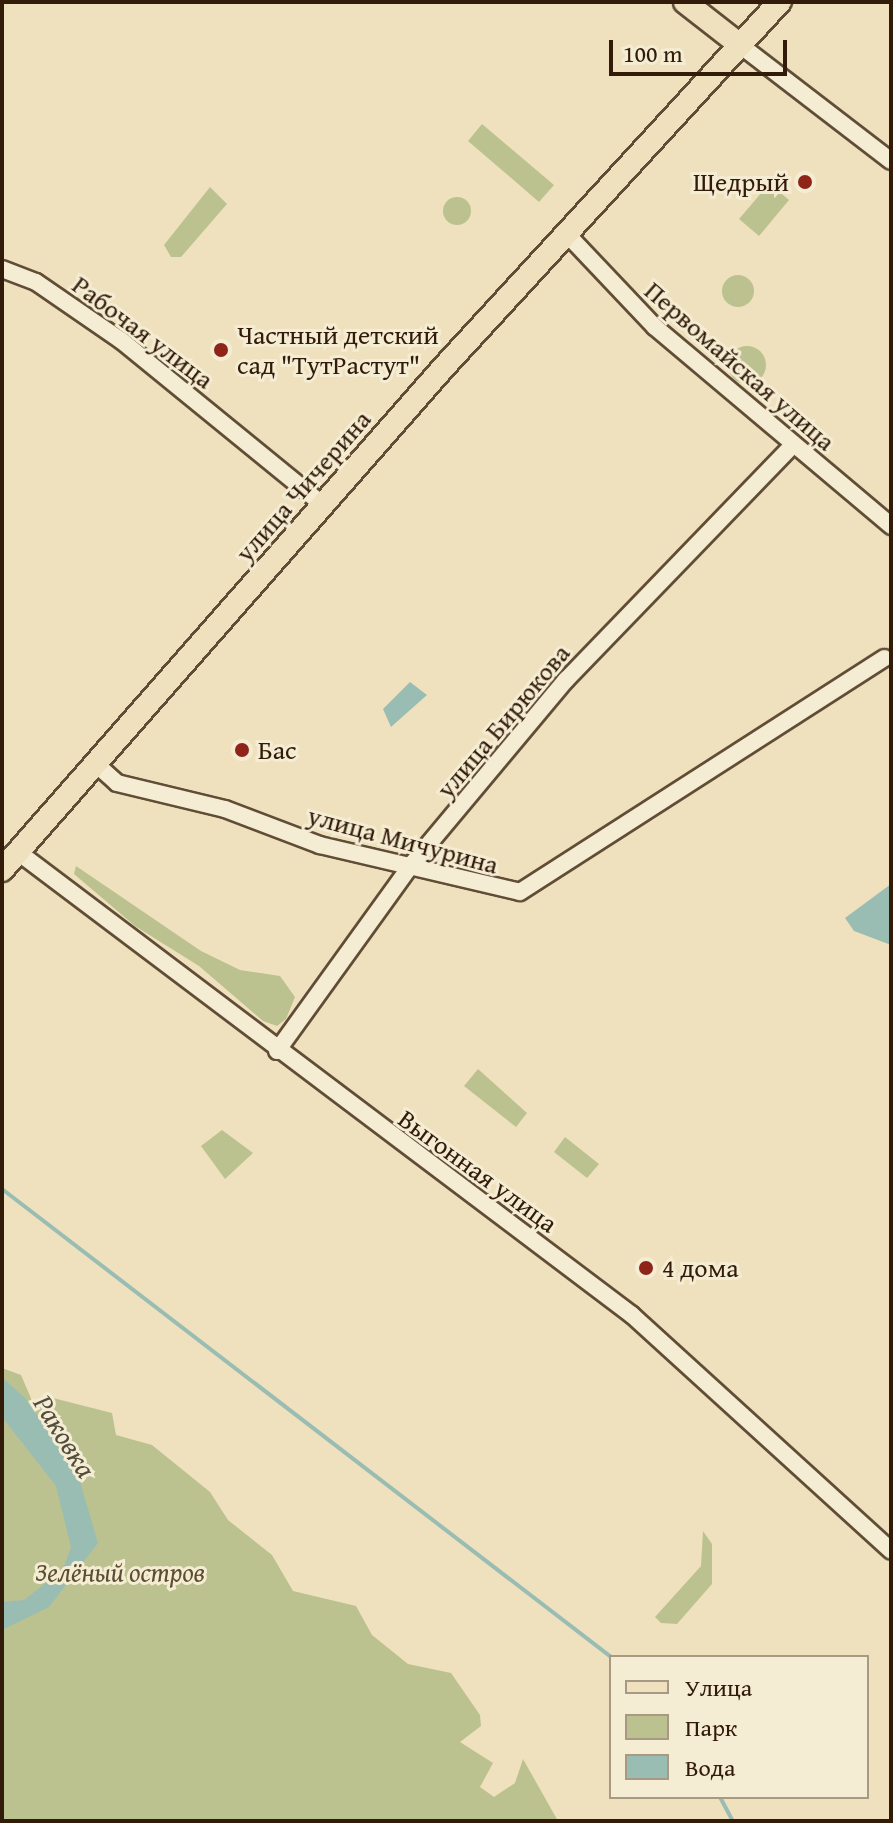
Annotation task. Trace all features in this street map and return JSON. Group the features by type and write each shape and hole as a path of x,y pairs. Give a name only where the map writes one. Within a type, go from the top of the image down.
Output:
{"main road":[{"path":"685,2 740,45"},
{"name":"улица Чичерина","path":"2,870 566,233 780,2"}],"street":[{"path":"740,45 891,161"},
{"name":"Первомайская улица","path":"566,233 611,286 891,526"},
{"name":"Рабочая улица","path":"2,269 36,282 122,341 323,505"},
{"name":"улица Бирюкова","path":"277,1051 412,864 566,680 793,445"},
{"name":"улица Мичурина","path":"96,764 117,783 225,809 320,845 412,864 520,892 884,658"},
{"name":"Выгонная улица","path":"18,852 277,1051 632,1315 891,1551"}],"green space":[{"path":"482,124 554,185 539,202 468,141"},
{"path":"210,187 227,204 181,257 171,257 164,245"},
{"path":"777,190 789,200 759,236 739,219 762,192"},
{"path":"457,197 467,201 471,211 467,221 457,225 447,221 443,211 447,201"},
{"path":"738,275 750,279 754,291 750,303 738,307 726,303 722,291 726,279"},
{"path":"747,346 760,352 766,365 760,378 747,384 734,378 728,365 734,352"},
{"path":"76,866 201,951 240,970 280,976 295,997 286,1019 277,1026 263,1021 199,966 135,926 74,874"},
{"path":"478,1069 527,1113 516,1127 464,1086"},
{"path":"222,1130 253,1153 225,1179 201,1146"},
{"path":"565,1137 599,1164 587,1178 554,1152"},
{"name":"Зелёный остров","path":"2,1368 21,1375 33,1403 49,1397 112,1413 116,1435 152,1445 210,1492 228,1520 272,1555 293,1591 356,1606 372,1635 408,1664 451,1673 480,1715 481,1726 460,1742 493,1763 480,1787 494,1797 515,1783 523,1759 558,1821 2,1821"},
{"path":"703,1531 712,1544 712,1584 677,1624 661,1623 655,1617 701,1566"}],"water":[{"path":"410,682 427,695 391,727 383,709"},
{"path":"891,884 891,945 854,931 845,918"},
{"path":"2,1377 26,1399 79,1478 98,1543 49,1607 2,1630 2,1602 24,1600 63,1569 71,1547 56,1486 2,1417"}],"waterway":[{"path":"2,1189 609,1655"},
{"path":"721,1799 733,1821"}],"place":[{"name":"Щедрый","path":"805,182"},
{"name":"Частный детский сад \"ТутРастут\"","path":"221,350"},
{"name":"Бас","path":"242,750"},
{"name":"4 дома","path":"646,1268"}],"water label":[{"name":"Раковка","path":"65,1436"}]}
